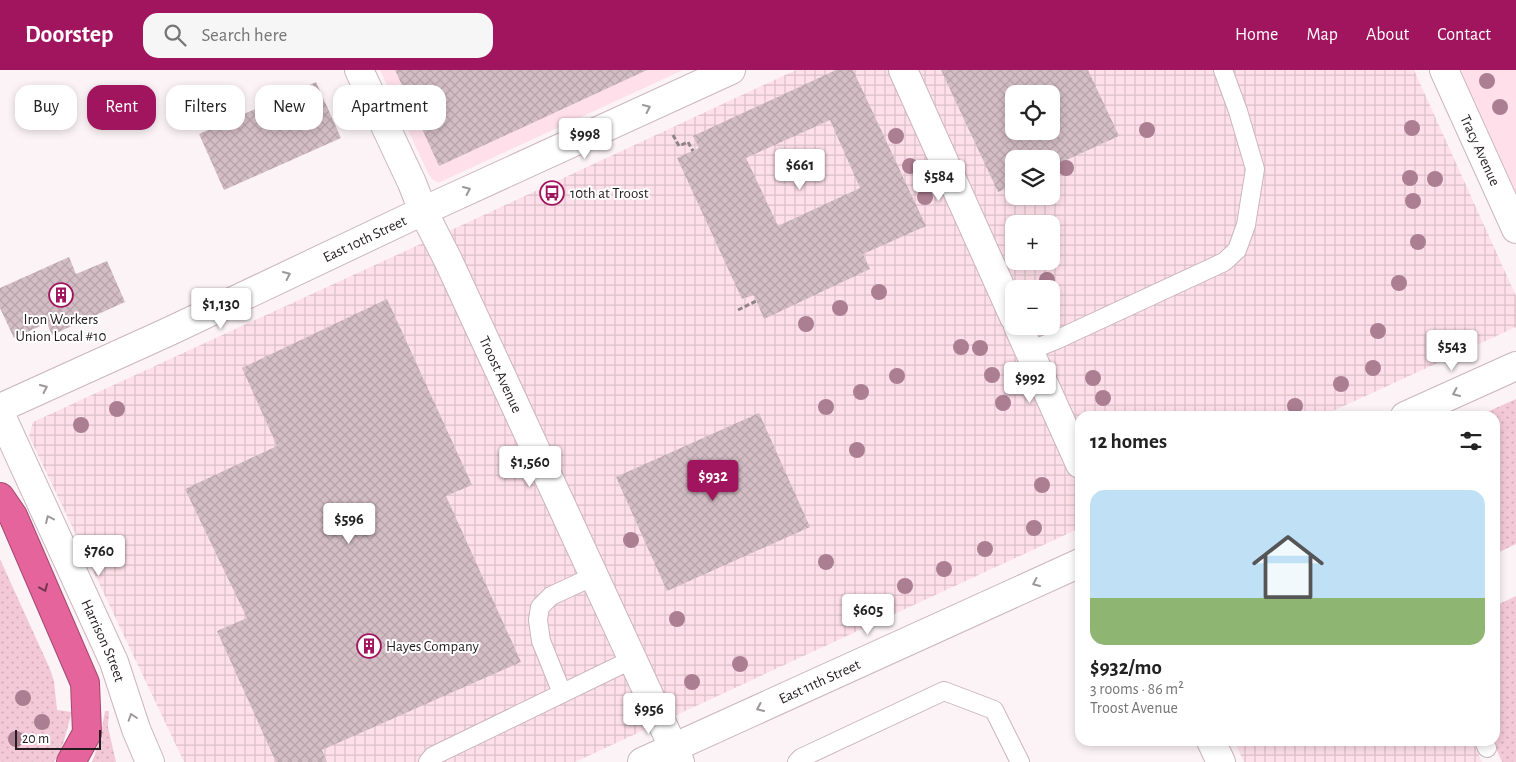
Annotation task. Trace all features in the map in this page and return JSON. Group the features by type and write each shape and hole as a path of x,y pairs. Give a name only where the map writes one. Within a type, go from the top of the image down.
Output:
{"highway":[{"path":"0,497 13,516 85,683 87,733 71,762"}],"street":[{"name":"Troost Avenue","path":"359,70 412,183 422,211 448,260 677,755"},
{"name":"East 10th Street","path":"0,408 422,211 731,70"},
{"path":"903,70 1005,297"},
{"name":"Tracy Avenue","path":"1444,70 1516,229"},
{"path":"1022,335 1075,453"},
{"path":"1416,411 1516,366"},
{"name":"Harrison Street","path":"0,413 114,662 136,729 150,762"},
{"name":"East 11th Street","path":"642,762 677,755 1075,565"},
{"path":"1213,746 1221,762"}],"lane":[{"path":"1029,351 1224,262 1237,250 1246,225 1255,169 1238,111 1223,70"},
{"path":"562,693 541,641 538,620 540,607 550,596 594,576"},
{"path":"428,762 433,756 633,659"},
{"path":"797,762 801,758 944,691 994,710 1020,762"}],"path":[{"path":"673,135 678,146 688,142 693,150"},
{"path":"738,310 756,301"}],"shaded area":[{"path":"380,70 683,70 438,183 428,173 408,130 446,130 446,85 387,85"},
{"path":"796,70 1414,70 1516,296 1516,327 1333,411 1075,411 1075,530 575,762 184,762 29,436 33,422"},
{"path":"1459,70 1516,70 1516,195"},
{"path":"1516,399 1516,544 1500,552 1500,411 1489,411"},
{"path":"0,559 50,669 54,681 57,710 72,712 61,751 54,762 0,762"},
{"path":"1516,596 1516,762 1502,762 1495,746 1500,746 1500,604"},
{"path":"105,711 109,711 108,727 116,762 92,762 100,739"},
{"path":"1236,746 1475,746 1482,762 1244,762"}],"building":[{"path":"395,70 647,70 439,166 422,130 446,130 446,85 402,85"},
{"path":"836,70 853,70 926,226 863,254 870,269 764,319 754,295 742,299 677,158 699,148 693,136","holes":["830,120 860,188 778,226 746,158"]},
{"path":"941,70 1088,70 1119,136 1060,163 1060,150 1005,150 1005,189 998,192"},
{"path":"323,98 333,120 333,130 337,130 341,138 224,190 199,134 208,130 245,130 245,114 255,109 255,130 323,130"},
{"name":"Iron Workers Union Local #10","path":"69,257 76,274 107,261 125,302 52,335 47,323 14,338 0,308 0,288"},
{"path":"387,299 472,485 446,496 521,662 322,750 327,762 276,762 217,631 247,618 185,489 277,446 242,368"},
{"path":"759,413 810,527 667,591 616,477"}],"place":[{"name":"10th at Troost","path":"552,193"},
{"name":"Iron Workers Union Local #10","path":"61,295"},
{"name":"Hayes Company","path":"369,646"}]}
